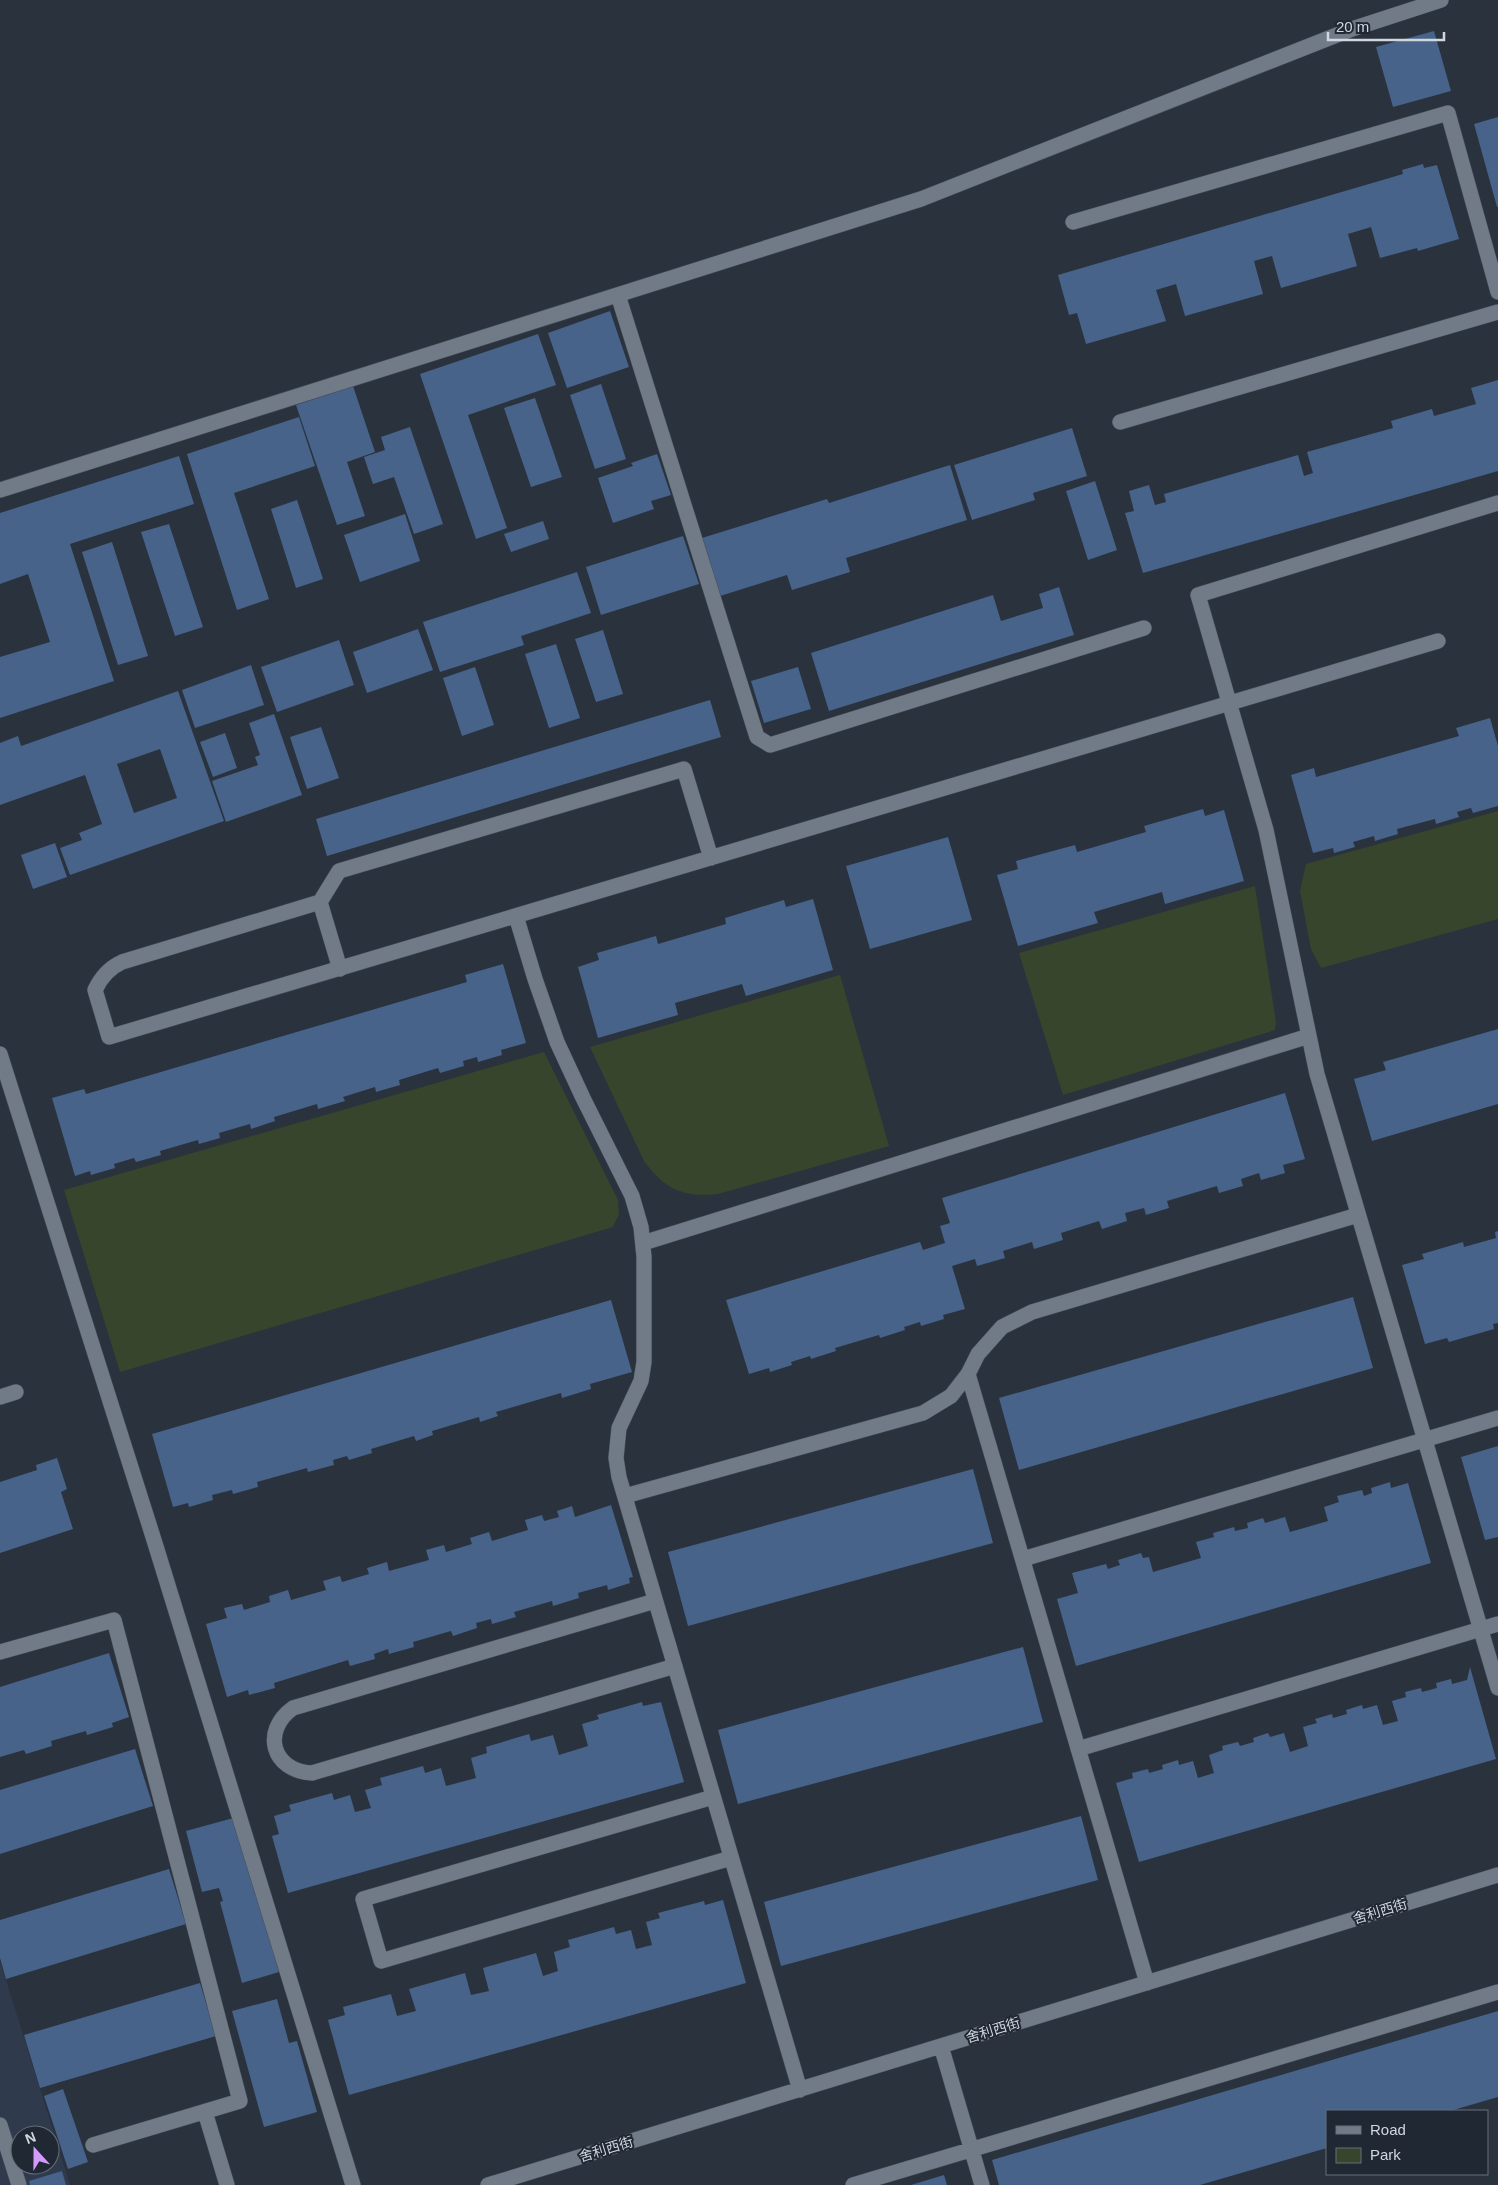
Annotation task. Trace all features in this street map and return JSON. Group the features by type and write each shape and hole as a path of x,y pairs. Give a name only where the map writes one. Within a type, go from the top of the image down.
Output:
{"street":[{"path":"0,490 920,199 1352,29 1441,0"},
{"path":"1073,222 1448,113 1498,292"},
{"path":"618,295 757,737 770,745 1144,628"},
{"path":"1120,422 1498,312"},
{"path":"1498,502 1198,595 1266,830 1317,1074 1498,1688"},
{"path":"710,858 684,769 339,871 320,902 122,962 112,967 104,975 95,990 109,1037 340,969 1438,641"},
{"path":"320,902 340,969"},
{"path":"516,916 534,979 557,1042 632,1196 641,1227 643,1243 644,1362 641,1381 619,1428 616,1458 655,1601 800,2090"},
{"path":"643,1243 1309,1036"},
{"path":"0,1054 3,1076 157,1550 353,2185"},
{"path":"625,1496 923,1413 952,1396 968,1374 978,1354 1002,1326 1032,1312 1358,1215"},
{"path":"968,1374 1146,1984"},
{"path":"0,1397 16,1392"},
{"path":"1023,1559 1498,1418"},
{"path":"655,1601 293,1708 283,1716 276,1726 274,1738 276,1750 290,1768 300,1772 312,1773 675,1666"},
{"path":"0,1652 114,1620 240,2102 93,2145"},
{"path":"1078,1749 1498,1624"},
{"path":"713,1797 363,1899 381,1961 731,1858"},
{"name":"舍利西街","path":"488,2185 1498,1875"},
{"path":"853,2185 1498,1992"},
{"path":"941,2046 982,2185"},
{"path":"205,2112 227,2185"},
{"path":"0,2125 19,2185"}],"shaded area":[{"path":"0,1961 51,2125 10,2125 10,2175 60,2175 60,2153 70,2185 0,2185"}],"green space":[{"path":"1498,811 1498,919 1321,968 1311,949 1300,891 1306,864"},
{"path":"1255,886 1276,1022 1275,1030 1063,1095 1019,953"},
{"path":"840,975 889,1146 718,1194 685,1193 676,1190 659,1179 644,1161 590,1047"},
{"path":"544,1052 618,1200 619,1214 613,1227 120,1372 64,1190"}],"building":[{"path":"1434,31 1451,91 1393,107 1376,47"},
{"path":"1498,117 1498,207 1497,207 1474,124"},
{"path":"1423,164 1424,168 1437,165 1459,239 1418,251 1417,248 1380,258 1371,227 1348,234 1357,266 1281,288 1272,256 1254,261 1263,294 1185,316 1176,284 1156,290 1166,321 1086,344 1077,313 1069,315 1058,275 1403,174 1402,170"},
{"path":"610,311 629,367 567,388 548,333"},
{"path":"538,334 556,385 468,415 507,528 476,539 420,374"},
{"path":"1498,380 1498,471 1143,573 1125,513 1134,511 1129,491 1149,485 1155,505 1166,502 1164,494 1298,455 1304,476 1313,473 1307,452 1393,428 1391,421 1432,409 1434,416 1476,404 1471,388"},
{"path":"601,384 626,459 595,469 570,395"},
{"path":"353,386 375,452 347,462 365,516 337,525 296,405"},
{"path":"535,398 562,477 531,487 504,408"},
{"path":"299,417 315,466 234,493 269,599 237,610 187,454"},
{"path":"410,427 443,524 414,534 394,477 373,484 364,457 385,450 381,437"},
{"path":"1072,428 1087,476 1033,493 1035,500 972,520 954,465"},
{"path":"657,454 671,495 651,501 654,509 613,523 598,478 633,466 631,463"},
{"path":"179,456 194,504 70,544 114,681 0,718 0,657 50,642 28,574 0,584 0,513"},
{"path":"950,465 967,520 846,558 850,572 792,590 787,575 720,596 702,538 827,499 829,503"},
{"path":"1095,481 1117,550 1088,560 1066,491"},
{"path":"297,500 323,579 296,588 271,509"},
{"path":"405,514 420,561 360,582 344,535"},
{"path":"543,521 549,539 511,552 504,534"},
{"path":"169,524 203,627 175,636 141,532"},
{"path":"683,536 699,584 601,615 586,567"},
{"path":"112,542 148,656 118,665 82,552"},
{"path":"577,572 591,613 521,636 524,645 440,672 423,622"},
{"path":"1059,587 1074,635 829,711 811,653 993,595 1001,621 1043,608 1039,594"},
{"path":"418,629 433,670 367,693 353,652"},
{"path":"603,630 623,694 596,702 575,639"},
{"path":"339,640 354,685 277,712 261,667"},
{"path":"556,644 580,718 549,728 525,654"},
{"path":"251,665 264,705 195,728 182,690"},
{"path":"475,667 494,725 462,736 443,678"},
{"path":"798,667 811,709 764,723 751,681"},
{"path":"178,691 224,821 70,875 60,848 82,840 79,833 102,824 85,775 0,805 0,743 18,736 21,746","holes":["160,749 177,798 134,813 117,764"]},
{"path":"710,700 721,737 327,856 316,819"},
{"path":"274,714 302,795 226,822 212,781 258,765 255,757 260,755 249,723"},
{"path":"1490,718 1498,746 1498,806 1473,813 1471,808 1457,812 1459,817 1436,824 1435,819 1397,829 1398,834 1375,841 1374,836 1353,842 1355,847 1334,853 1333,848 1313,853 1291,775 1314,768 1316,777 1459,736 1456,728"},
{"path":"321,727 339,778 307,789 290,737"},
{"path":"225,733 237,768 213,777 200,742"},
{"path":"1203,809 1205,816 1224,810 1244,881 1165,904 1162,892 1094,912 1098,923 1018,946 997,875 1018,869 1016,861 1075,845 1077,852 1146,832 1144,826"},
{"path":"948,837 972,920 870,949 846,866"},
{"path":"55,843 67,877 33,889 21,855"},
{"path":"813,899 833,970 746,996 742,984 675,1003 678,1015 598,1038 578,967 599,960 597,953 656,936 658,944 726,924 725,918 784,900 786,907"},
{"path":"503,964 526,1043 501,1050 502,1055 478,1062 477,1057 463,1061 464,1066 440,1073 438,1068 399,1080 400,1085 376,1092 375,1087 343,1097 345,1101 318,1109 317,1104 274,1117 275,1121 251,1129 250,1124 219,1133 220,1138 199,1144 198,1140 160,1151 161,1155 136,1162 134,1158 114,1164 115,1168 91,1175 90,1171 75,1176 52,1098 84,1089 86,1094 467,982 465,975"},
{"path":"1498,1029 1498,1104 1372,1141 1354,1079 1386,1070 1383,1062"},
{"path":"1285,1093 1305,1159 1283,1165 1285,1173 1261,1180 1259,1173 1241,1179 1243,1186 1219,1193 1217,1186 1167,1201 1169,1208 1146,1215 1144,1208 1125,1213 1127,1221 1102,1229 1099,1221 1061,1233 1063,1240 1034,1249 1032,1242 1003,1251 1005,1258 977,1266 975,1259 952,1266 965,1309 943,1315 944,1319 921,1326 920,1322 904,1327 905,1330 880,1338 879,1335 835,1348 836,1351 811,1359 810,1356 791,1362 792,1365 770,1372 769,1368 749,1374 726,1300 920,1242 923,1250 945,1243 940,1226 950,1223 942,1198"},
{"path":"1498,1231 1498,1323 1493,1324 1494,1329 1449,1342 1447,1338 1425,1344 1402,1265 1424,1259 1422,1254 1463,1242 1464,1247 1496,1238 1495,1232"},
{"path":"1353,1297 1373,1368 1019,1470 999,1398"},
{"path":"611,1300 632,1372 590,1384 591,1389 562,1398 561,1393 496,1412 498,1416 480,1422 479,1417 432,1431 433,1435 416,1441 414,1436 371,1449 372,1453 349,1460 347,1456 333,1460 334,1465 308,1472 307,1468 257,1482 258,1487 233,1494 232,1490 212,1495 213,1500 189,1507 188,1503 173,1507 152,1434"},
{"path":"1498,1446 1498,1537 1485,1540 1461,1457"},
{"path":"57,1458 67,1489 61,1492 73,1529 0,1553 0,1482 37,1470 36,1465"},
{"path":"973,1469 993,1543 688,1626 668,1552"},
{"path":"1390,1482 1391,1488 1408,1483 1431,1563 1076,1666 1057,1599 1078,1593 1072,1573 1106,1564 1108,1569 1120,1565 1118,1560 1141,1553 1143,1558 1149,1557 1153,1572 1201,1558 1196,1542 1214,1537 1213,1533 1234,1527 1235,1531 1248,1528 1247,1523 1263,1518 1265,1523 1285,1517 1290,1532 1328,1521 1324,1507 1339,1502 1337,1496 1362,1490 1364,1496 1372,1493 1371,1488"},
{"path":"611,1505 633,1577 629,1578 630,1583 608,1590 607,1585 578,1593 579,1598 553,1606 552,1601 514,1612 516,1617 492,1624 491,1619 476,1623 477,1628 453,1636 451,1631 413,1642 414,1647 389,1654 388,1649 374,1654 375,1659 350,1666 348,1660 274,1683 275,1688 249,1695 248,1690 227,1697 206,1624 227,1618 224,1608 242,1604 244,1610 270,1602 269,1596 288,1590 291,1600 326,1590 323,1581 340,1576 342,1582 369,1574 367,1568 387,1562 389,1571 429,1560 426,1550 444,1545 446,1552 472,1544 470,1538 489,1532 492,1541 528,1530 525,1520 542,1515 544,1521 559,1517 557,1511 572,1506 575,1517"},
{"path":"1023,1647 1043,1722 738,1804 718,1730"},
{"path":"109,1653 129,1717 112,1723 113,1727 87,1735 86,1731 51,1741 52,1746 26,1754 24,1750 0,1757 0,1687"},
{"path":"1470,1667 1496,1759 1139,1862 1116,1783 1133,1778 1132,1773 1148,1769 1149,1773 1163,1769 1162,1765 1178,1760 1179,1765 1193,1761 1198,1778 1214,1773 1209,1755 1223,1750 1222,1746 1238,1742 1240,1746 1254,1742 1253,1738 1268,1733 1270,1737 1284,1733 1290,1752 1308,1746 1303,1727 1317,1723 1315,1719 1332,1714 1333,1718 1347,1714 1346,1710 1362,1705 1363,1709 1377,1705 1383,1725 1398,1721 1392,1701 1406,1697 1405,1692 1421,1688 1422,1692 1437,1688 1436,1683 1451,1679 1452,1684 1467,1680"},
{"path":"642,1702 643,1706 661,1702 684,1782 288,1893 272,1836 279,1834 274,1816 291,1811 289,1805 332,1793 334,1800 350,1795 355,1812 371,1808 365,1790 382,1785 380,1778 423,1766 425,1773 441,1768 446,1786 476,1778 471,1758 487,1753 486,1747 529,1734 531,1741 553,1735 559,1755 588,1746 582,1724 599,1719 597,1715"},
{"path":"135,1749 153,1806 0,1854 0,1790"},
{"path":"1081,1816 1098,1880 781,1966 764,1902"},
{"path":"237,1817 279,1972 242,1983 220,1902 223,1901 219,1888 202,1892 186,1831"},
{"path":"169,1869 186,1924 6,1979 0,1958 0,1920"},
{"path":"723,1900 746,1983 349,2095 328,2020 345,2015 343,2007 391,1994 397,2016 416,2011 409,1989 465,1973 471,1995 489,1991 483,1968 536,1953 543,1976 558,1971 554,1952 570,1947 568,1940 614,1927 616,1934 631,1930 636,1949 652,1945 646,1922 660,1918 658,1913 704,1901 705,1905"},
{"path":"200,1983 216,2036 40,2088 24,2035"},
{"path":"277,1999 289,2043 297,2041 317,2112 264,2127 232,2011"},
{"path":"1498,2011 1498,2097 1453,2110 1326,2110 1326,2148 1200,2185 999,2185 992,2160"},
{"path":"63,2089 88,2162 68,2169 60,2145 60,2125 54,2125 44,2096"},
{"path":"62,2171 66,2185 30,2185 29,2181 49,2175 60,2175 60,2172"},
{"path":"944,2175 947,2185 911,2185"}]}
